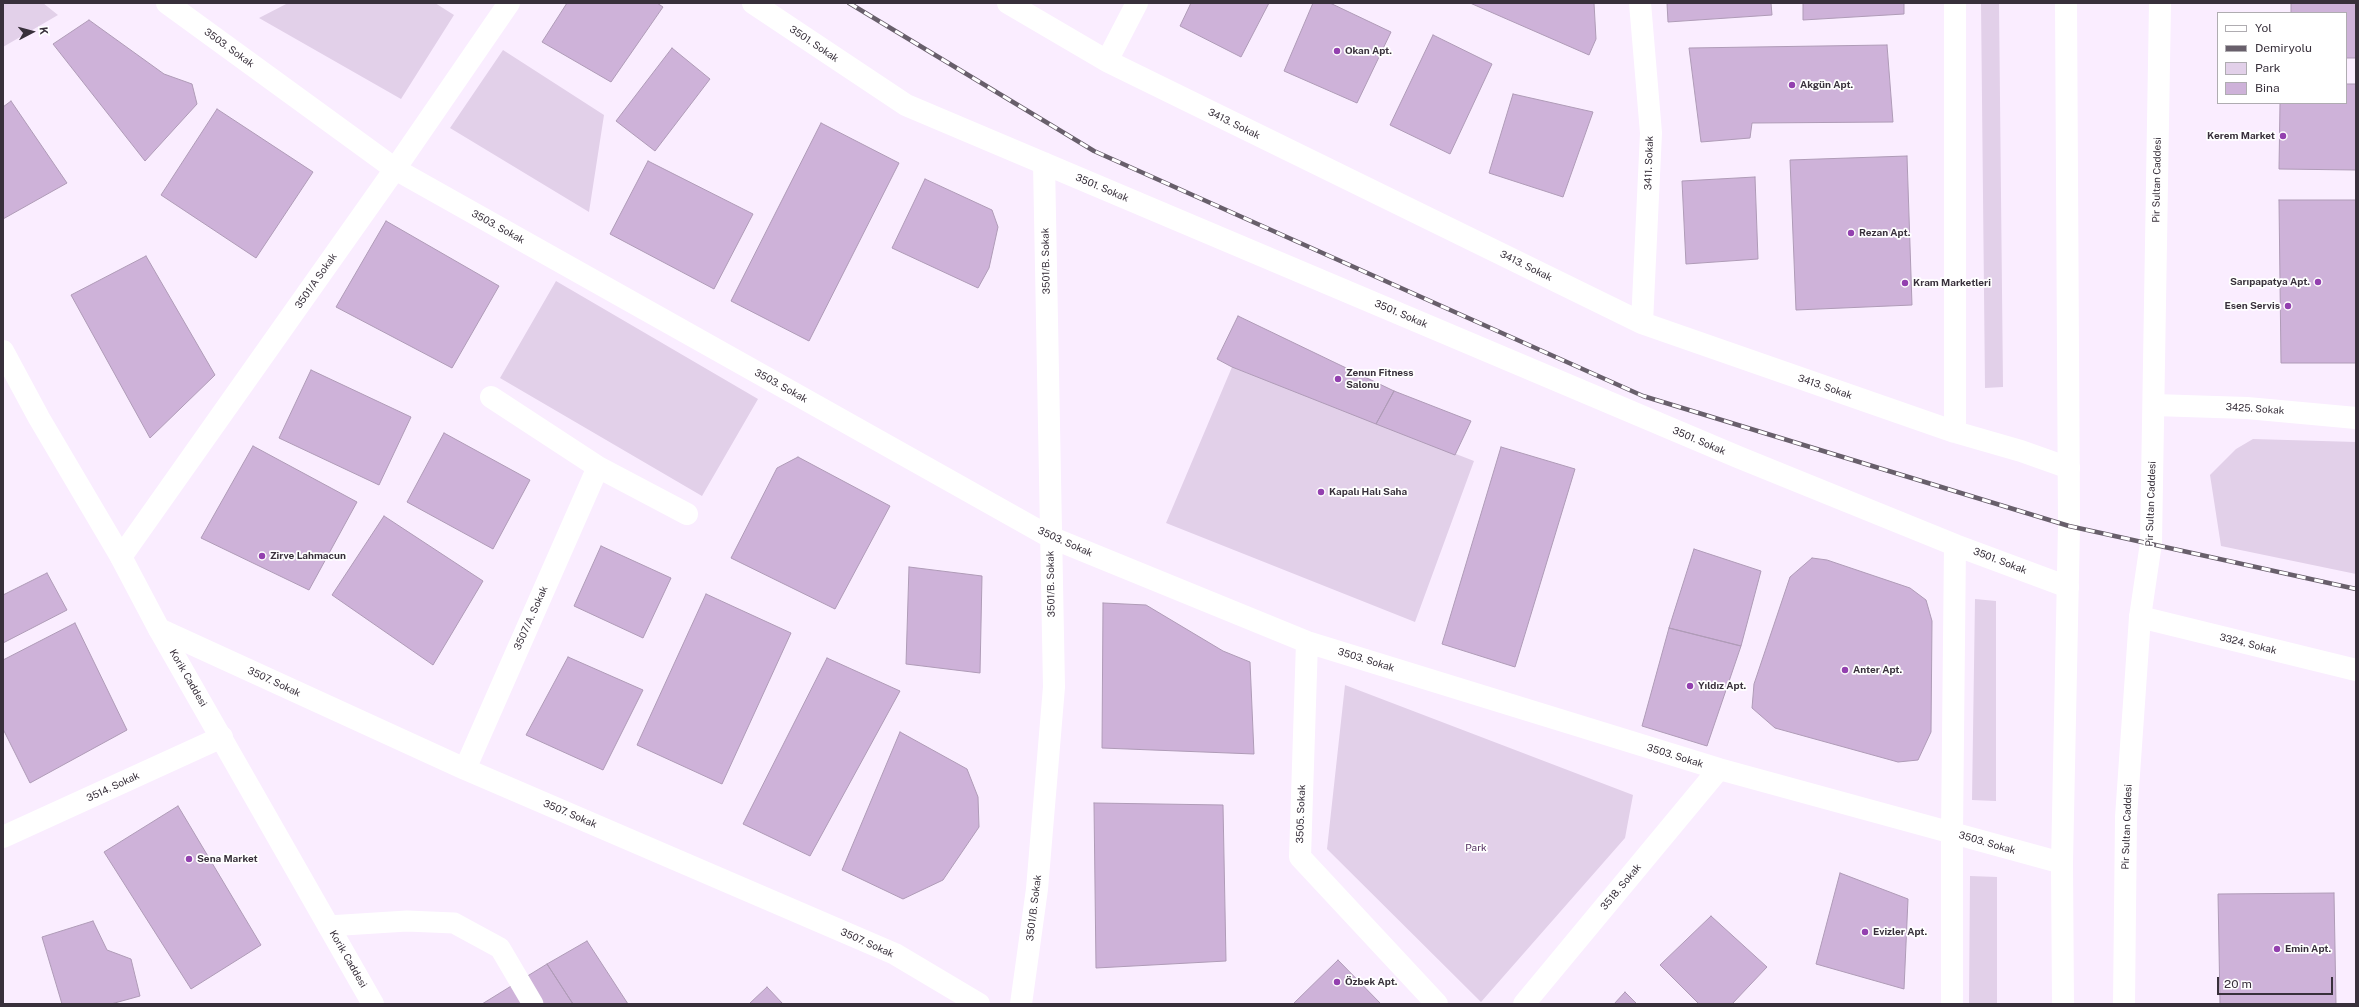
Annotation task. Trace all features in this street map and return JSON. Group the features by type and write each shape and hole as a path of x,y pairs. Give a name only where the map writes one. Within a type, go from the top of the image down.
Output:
{"street":[{"name":"3503. Sokak","path":"167,3 395,169 1050,537 1307,642 1719,769 2062,863"},
{"name":"3501/A Sokak","path":"121,557 395,169 509,3"},
{"name":"3501. Sokak","path":"753,3 906,105 1738,457 1955,545 2068,587"},
{"name":"3413. Sokak","path":"1008,3 1107,61 1642,323 1955,432 2022,451 2069,468"},
{"path":"1107,61 1137,3"},
{"name":"3411. Sokak","path":"1640,3 1651,133 1642,323"},
{"path":"1955,3 1955,432"},
{"path":"2063,1004 2062,863 2069,468 2066,3"},
{"name":"Pir Sultan Caddesi","path":"2124,1004 2126,817 2140,617 2151,543 2160,3"},
{"name":"3501/B. Sokak","path":"1021,1004 1037,889 1054,687 1044,163"},
{"name":"Korik Caddesi","path":"3,351 39,418 121,557 159,628 373,1004"},
{"path":"490,397 598,467 687,514"},
{"name":"3425. Sokak","path":"2154,405 2247,408 2356,418"},
{"name":"3507/A. Sokak","path":"465,769 598,467"},
{"path":"1952,1004 1955,545"},
{"name":"3324. Sokak","path":"2140,617 2356,670"},
{"name":"3507. Sokak","path":"159,628 465,769 895,954 979,1004"},
{"name":"3505. Sokak","path":"1307,642 1300,857 1437,1004"},
{"name":"3514. Sokak","path":"3,837 222,737"},
{"name":"3518. Sokak","path":"1524,1004 1719,769"}],"lane":[{"path":"328,926 407,921 454,923 500,948 533,1004"}],"green space":[{"path":"3,3 43,3 58,15 3,47"},
{"path":"288,3 435,3 454,15 401,99 259,18"},
{"path":"1981,3 1999,3 2003,387 1985,388"},
{"path":"503,50 604,115 589,212 450,128"},
{"path":"556,281 758,399 702,496 500,378"},
{"name":"Kapalı Halı Saha","path":"1232,367 1474,461 1415,622 1166,523"},
{"path":"2253,439 2356,442 2356,574 2221,546 2210,475 2236,449"},
{"path":"1975,599 1996,601 1996,801 1972,800"},
{"name":"Park","path":"1345,685 1633,795 1625,838 1481,1002 1327,849"},
{"path":"1970,876 1997,877 1997,1004 1969,1004"}],"building":[{"path":"567,3 657,3 663,7 611,82 542,42"},
{"path":"1191,3 1269,3 1241,57 1180,26"},
{"name":"Okan Apt.","path":"1313,3 1330,3 1391,32 1357,103 1284,71"},
{"path":"1470,3 1594,3 1596,39 1589,55"},
{"path":"1667,3 1771,3 1772,15 1668,22"},
{"path":"1803,3 1904,3 1904,14 1803,20"},
{"path":"2291,3 2356,3 2356,58 2347,58 2347,12 2291,12"},
{"path":"89,20 164,74 192,84 197,104 145,161 53,44"},
{"path":"1433,35 1492,64 1450,154 1390,125"},
{"name":"Akgün Apt.","path":"1887,45 1893,122 1752,123 1750,138 1701,142 1689,48"},
{"path":"672,48 710,79 655,151 616,121"},
{"path":"2347,84 2356,84 2356,170 2279,169 2280,104 2347,104"},
{"path":"1513,94 1593,112 1563,197 1489,173"},
{"path":"11,101 67,183 3,219 3,107"},
{"path":"217,109 313,172 256,258 161,195"},
{"path":"821,123 899,163 809,341 731,301"},
{"name":"Rezan Apt.","path":"1907,156 1912,305 1796,310 1790,160"},
{"path":"648,161 753,214 714,289 610,234"},
{"path":"1755,177 1758,259 1686,264 1682,181"},
{"path":"925,179 992,210 998,227 989,268 978,288 892,248"},
{"name":"Sarıpapatya Apt.","path":"2279,200 2356,200 2356,363 2281,363"},
{"path":"386,221 499,286 452,368 336,307"},
{"path":"146,256 215,375 150,438 71,295"},
{"path":"1238,316 1394,391 1376,424 1232,367 1217,359"},
{"path":"311,370 411,417 379,485 279,438"},
{"path":"1394,391 1471,421 1455,455 1376,424"},
{"path":"444,433 530,480 493,549 407,502"},
{"path":"253,446 357,502 309,590 201,538"},
{"path":"1501,447 1575,469 1515,667 1442,644"},
{"path":"798,457 890,506 835,609 731,558 777,468"},
{"path":"384,516 483,581 433,665 332,595"},
{"path":"601,546 671,578 643,638 574,606"},
{"path":"1694,549 1761,571 1741,646 1669,628"},
{"name":"Anter Apt.","path":"1812,558 1827,560 1910,588 1926,600 1932,621 1931,732 1918,760 1898,762 1775,728 1752,708 1754,684 1790,577"},
{"path":"909,567 982,576 980,673 906,664"},
{"path":"47,573 67,610 3,643 3,595"},
{"path":"706,594 791,633 722,784 637,745"},
{"path":"1103,603 1146,605 1223,651 1250,662 1254,754 1102,748"},
{"path":"75,623 127,730 30,783 3,729 3,660"},
{"name":"Yıldız Apt.","path":"1669,628 1741,646 1707,746 1642,726"},
{"path":"568,657 643,690 603,770 526,735"},
{"path":"827,658 900,691 810,856 743,824"},
{"path":"900,732 967,769 978,797 979,827 943,880 903,899 842,870"},
{"path":"1094,803 1223,805 1226,961 1096,968"},
{"path":"178,806 261,945 191,989 104,852"},
{"name":"Evizler Apt.","path":"1840,873 1908,899 1904,989 1816,964"},
{"name":"Emin Apt.","path":"2334,893 2336,1004 2220,1004 2218,894"},
{"path":"1711,916 1767,967 1732,1004 1699,1004 1660,965"},
{"path":"93,921 107,950 131,959 140,996 111,1004 62,1004 42,937"},
{"path":"587,941 628,1004 573,1004 547,964"},
{"name":"Özbek Apt.","path":"1338,960 1381,1004 1293,1004"},
{"path":"547,964 573,1004 482,1004"},
{"path":"767,987 783,1004 749,1004"},
{"path":"1625,992 1637,1004 1614,1004"}],"railway":[{"path":"849,3 1094,151 1643,396 2069,526 2356,589"}],"place":[{"name":"Okan Apt.","path":"1337,51"},
{"name":"Akgün Apt.","path":"1792,85"},
{"name":"Kerem Market","path":"2283,136"},
{"name":"Rezan Apt.","path":"1851,233"},
{"name":"Sarıpapatya Apt.","path":"2318,282"},
{"name":"Kram Marketleri","path":"1905,283"},
{"name":"Esen Servis","path":"2288,306"},
{"name":"Zenun Fitness Salonu","path":"1338,379"},
{"name":"Kapalı Halı Saha","path":"1321,492"},
{"name":"Zirve Lahmacun","path":"262,556"},
{"name":"Anter Apt.","path":"1845,670"},
{"name":"Yıldız Apt.","path":"1690,686"},
{"name":"Sena Market","path":"189,859"},
{"name":"Evizler Apt.","path":"1865,932"},
{"name":"Emin Apt.","path":"2277,949"},
{"name":"Özbek Apt.","path":"1337,982"}]}
